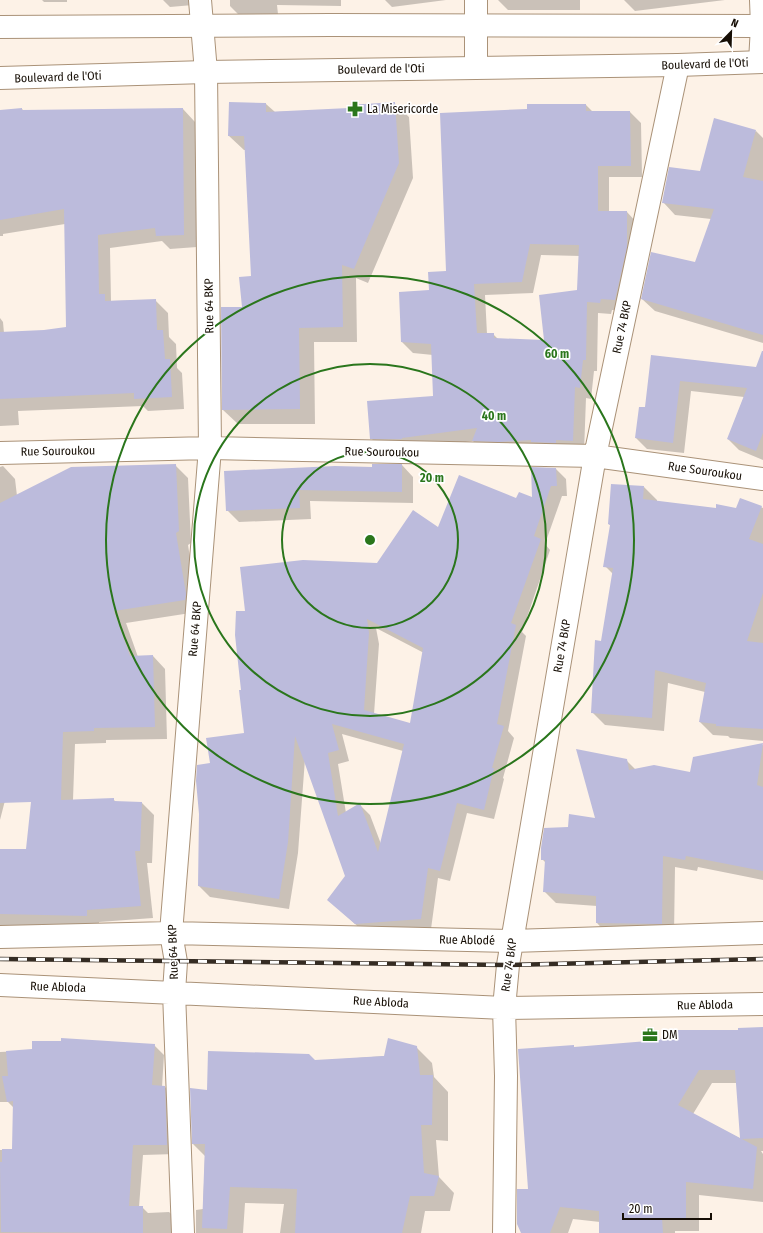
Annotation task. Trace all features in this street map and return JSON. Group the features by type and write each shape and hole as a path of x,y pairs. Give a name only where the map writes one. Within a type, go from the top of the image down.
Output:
{"street":[{"name":"Rue 64 BKP","path":"184,1233 174,992 176,962 171,933 210,448 206,72 200,0"},
{"path":"476,0 476,67"},
{"path":"761,0 763,26 762,62"},
{"path":"0,27 202,25 763,26"},
{"name":"Boulevard de l'Oti","path":"0,78 206,72 678,65 762,62"},
{"name":"Rue 74 BKP","path":"504,1233 506,1076 504,1008 508,965 595,456 678,65"},
{"name":"Rue Souroukou","path":"0,453 210,448 595,456 763,479"},
{"name":"Rue Ablodé","path":"0,937 171,933 512,941 763,933"},
{"name":"Rue Abloda","path":"0,985 504,1008 763,1004"}],"building":[{"path":"229,102 266,103 266,112 349,108 349,105 395,102 399,163 354,269 342,265 343,327 299,328 300,409 222,410 221,307 242,307 239,277 251,276 244,136 228,136"},
{"path":"527,104 586,104 586,111 630,111 631,166 598,166 598,211 627,211 627,247 615,300 601,299 600,303 587,302 586,360 583,360 580,388 575,387 573,441 556,440 556,443 531,442 531,440 499,442 472,441 477,428 402,439 370,439 367,401 433,396 431,344 401,342 399,292 429,290 428,272 446,271 440,113 527,109","holes":["530,244 579,245 577,290 539,295 544,340 494,338 494,333 477,333 474,284 522,282"]},
{"path":"22,108 22,110 183,108 184,235 156,236 155,228 98,235 99,294 105,294 105,301 156,299 157,330 163,330 165,359 170,359 172,397 134,399 134,393 0,399 0,332 44,330 66,327 64,209 0,220 0,110"},
{"path":"714,118 756,130 743,177 763,181 763,335 641,299 651,252 695,262 714,209 662,203 669,167 700,171"},
{"path":"762,351 763,433 756,451 727,439 747,388 680,381 673,443 635,438 639,407 645,407 651,355 756,367"},
{"path":"176,464 179,531 176,533 186,594 185,600 114,611 130,656 153,655 155,727 94,728 94,731 63,732 61,800 114,798 114,801 142,802 140,851 135,851 141,906 87,910 87,916 0,914 0,849 26,849 31,802 0,803 0,503 71,467"},
{"path":"372,464 402,464 402,492 299,490 300,508 226,511 224,471 335,466 372,467"},
{"path":"531,467 556,468 557,486 551,486 534,536 541,539 511,623 516,625 497,724 504,726 492,768 494,768 484,810 457,803 440,871 428,868 421,919 355,924 327,900 345,876 295,736 288,842 279,899 198,886 199,814 196,781 197,765 210,763 206,738 244,733 235,635 236,611 245,611 240,567 303,560 377,563 413,510 438,527 459,475 516,498 519,492 532,497","holes":["367,619 423,648 410,723 364,710 369,633","332,724 404,744 378,852 360,803 338,816 328,753 339,750"]},
{"path":"611,484 644,486 643,499 716,508 716,504 736,508 740,498 762,506 749,539 763,544 763,593 747,641 763,643 763,729 716,726 716,724 699,722 706,683 655,670 652,718 591,713 595,640 601,641 613,568 603,567 610,525 608,524"},
{"path":"763,743 757,785 763,787 763,871 686,856 685,860 663,856 662,924 596,923 596,896 543,892 545,860 541,860 541,848 544,828 568,827 569,814 595,818 576,749 627,759 629,770 654,765 690,772 693,757"},
{"path":"763,1027 763,1138 742,1139 757,1147 753,1189 686,1182 686,1218 662,1218 663,1233 599,1233 599,1211 560,1207 550,1233 521,1233 517,1224 517,1189 528,1189 518,1049 574,1045 574,1047 660,1040 665,1030 738,1030 738,1028","holes":["699,1070 735,1070 740,1138 678,1105"]},
{"path":"61,1038 155,1044 152,1085 165,1086 167,1145 133,1145 129,1206 143,1206 143,1233 1,1232 0,1162 2,1162 2,1149 12,1149 13,1101 7,1102 2,1076 8,1076 6,1051 32,1049 32,1041 61,1041"},
{"path":"388,1038 417,1046 420,1075 433,1075 432,1125 421,1125 424,1173 439,1176 434,1196 410,1196 402,1233 295,1233 297,1189 230,1187 227,1229 202,1228 205,1144 192,1144 190,1088 207,1090 208,1051 309,1054 315,1060 384,1056"}],"railway":[{"path":"0,959 508,965 763,959"}],"place":[{"name":"La Misericorde","path":"355,109"},
{"name":"DM","path":"650,1035"}]}
